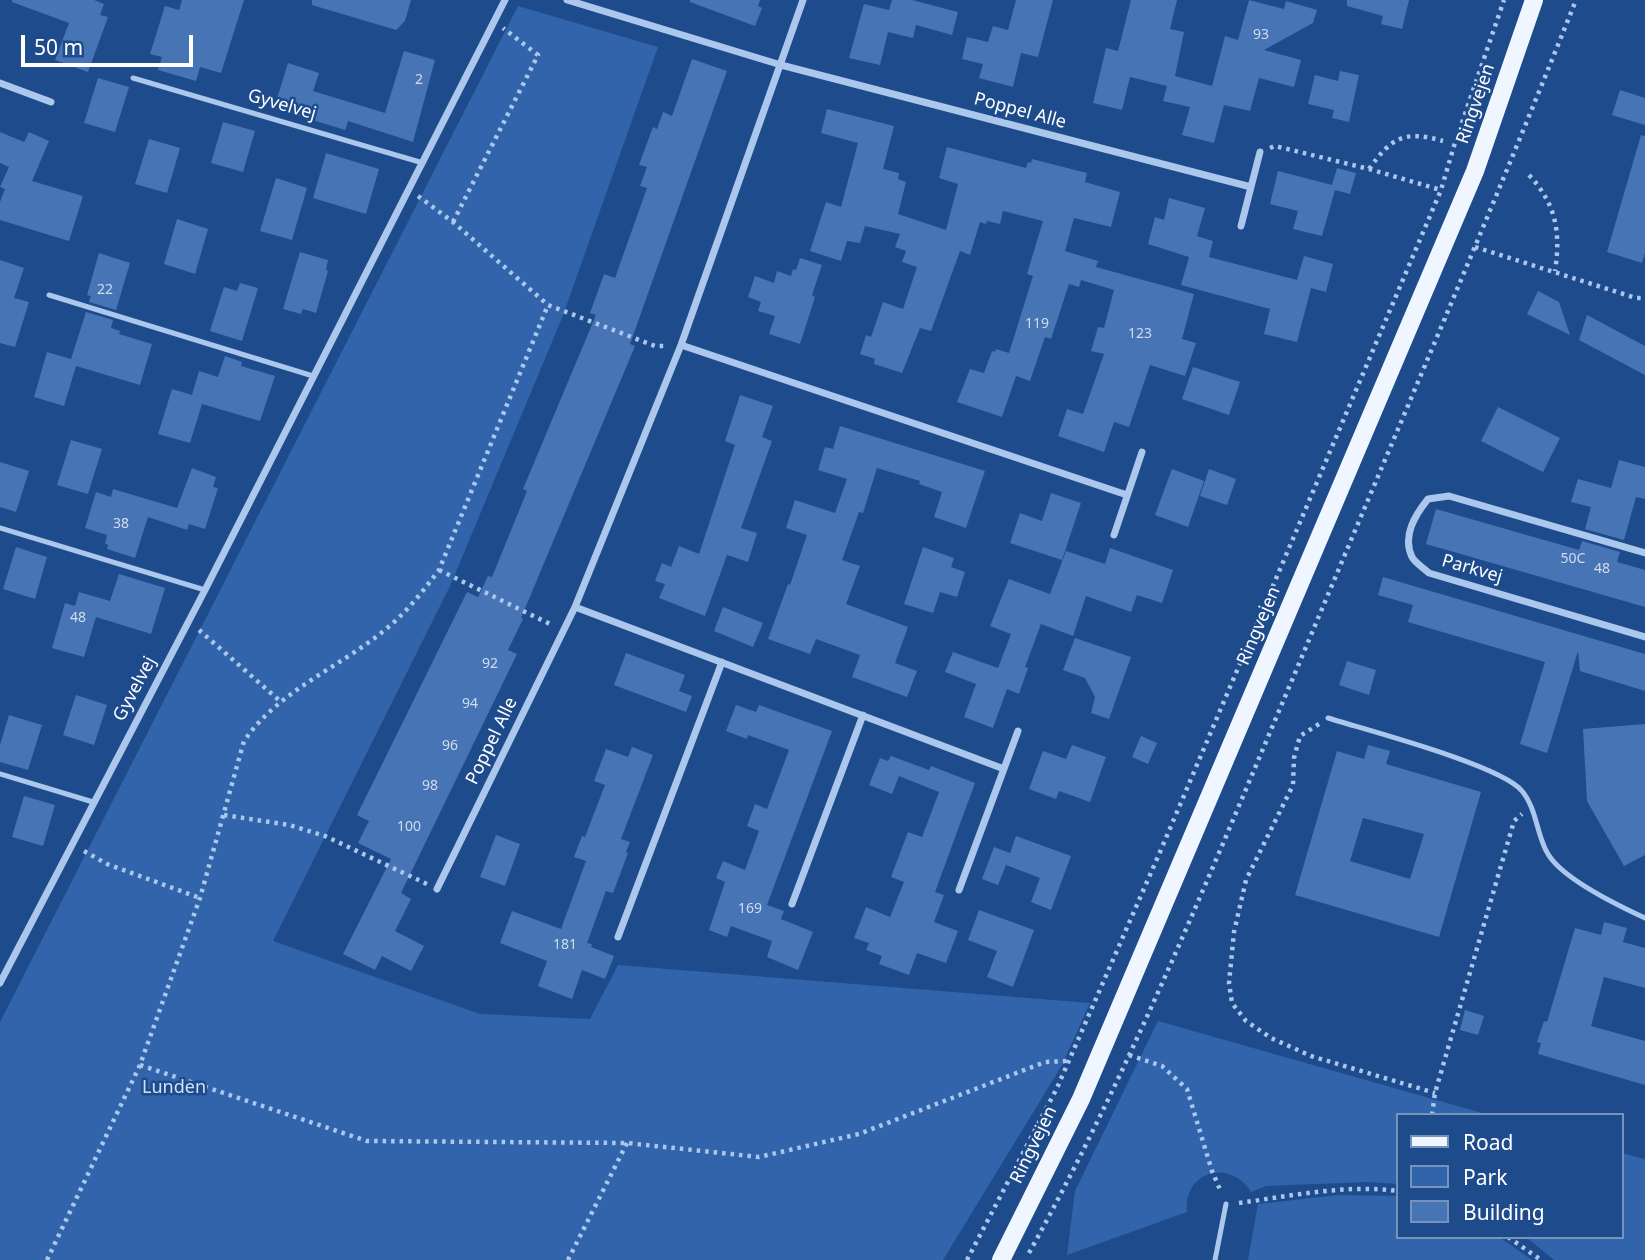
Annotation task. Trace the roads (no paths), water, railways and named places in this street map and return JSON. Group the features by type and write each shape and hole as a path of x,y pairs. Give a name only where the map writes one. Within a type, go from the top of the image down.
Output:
{"main road":[{"name":"Ringvejen","path":"1001,1260 1081,1099 1459,209 1475,171 1534,0"}],"street":[{"name":"Gyvelvej","path":"0,983 205,590 505,0"},
{"path":"567,0 781,65"},
{"name":"Poppel Alle","path":"437,889 575,607 681,345 803,0"},
{"name":"Poppel Alle","path":"781,65 1251,187"},
{"path":"0,83 51,102"},
{"path":"1241,226 1260,152"},
{"path":"681,345 1127,495"},
{"path":"1114,535 1142,452"},
{"name":"Parkvej","path":"1645,553 1450,496 1428,499 1415,514 1408,538 1413,559 1429,573 1645,637"},
{"path":"575,607 1004,769"},
{"path":"618,937 722,662"},
{"path":"792,904 863,715"},
{"path":"958,890 1018,732"}],"lane":[{"name":"Gyvelvej","path":"133,78 423,163"},
{"path":"49,295 313,376"},
{"path":"0,528 205,590"},
{"path":"1328,718 1488,769 1521,789 1548,855 1571,877 1645,918"},
{"path":"0,774 93,802"},
{"path":"1216,1260 1226,1204"}],"park label":[{"name":"Lunden","path":"174,1088"}]}
